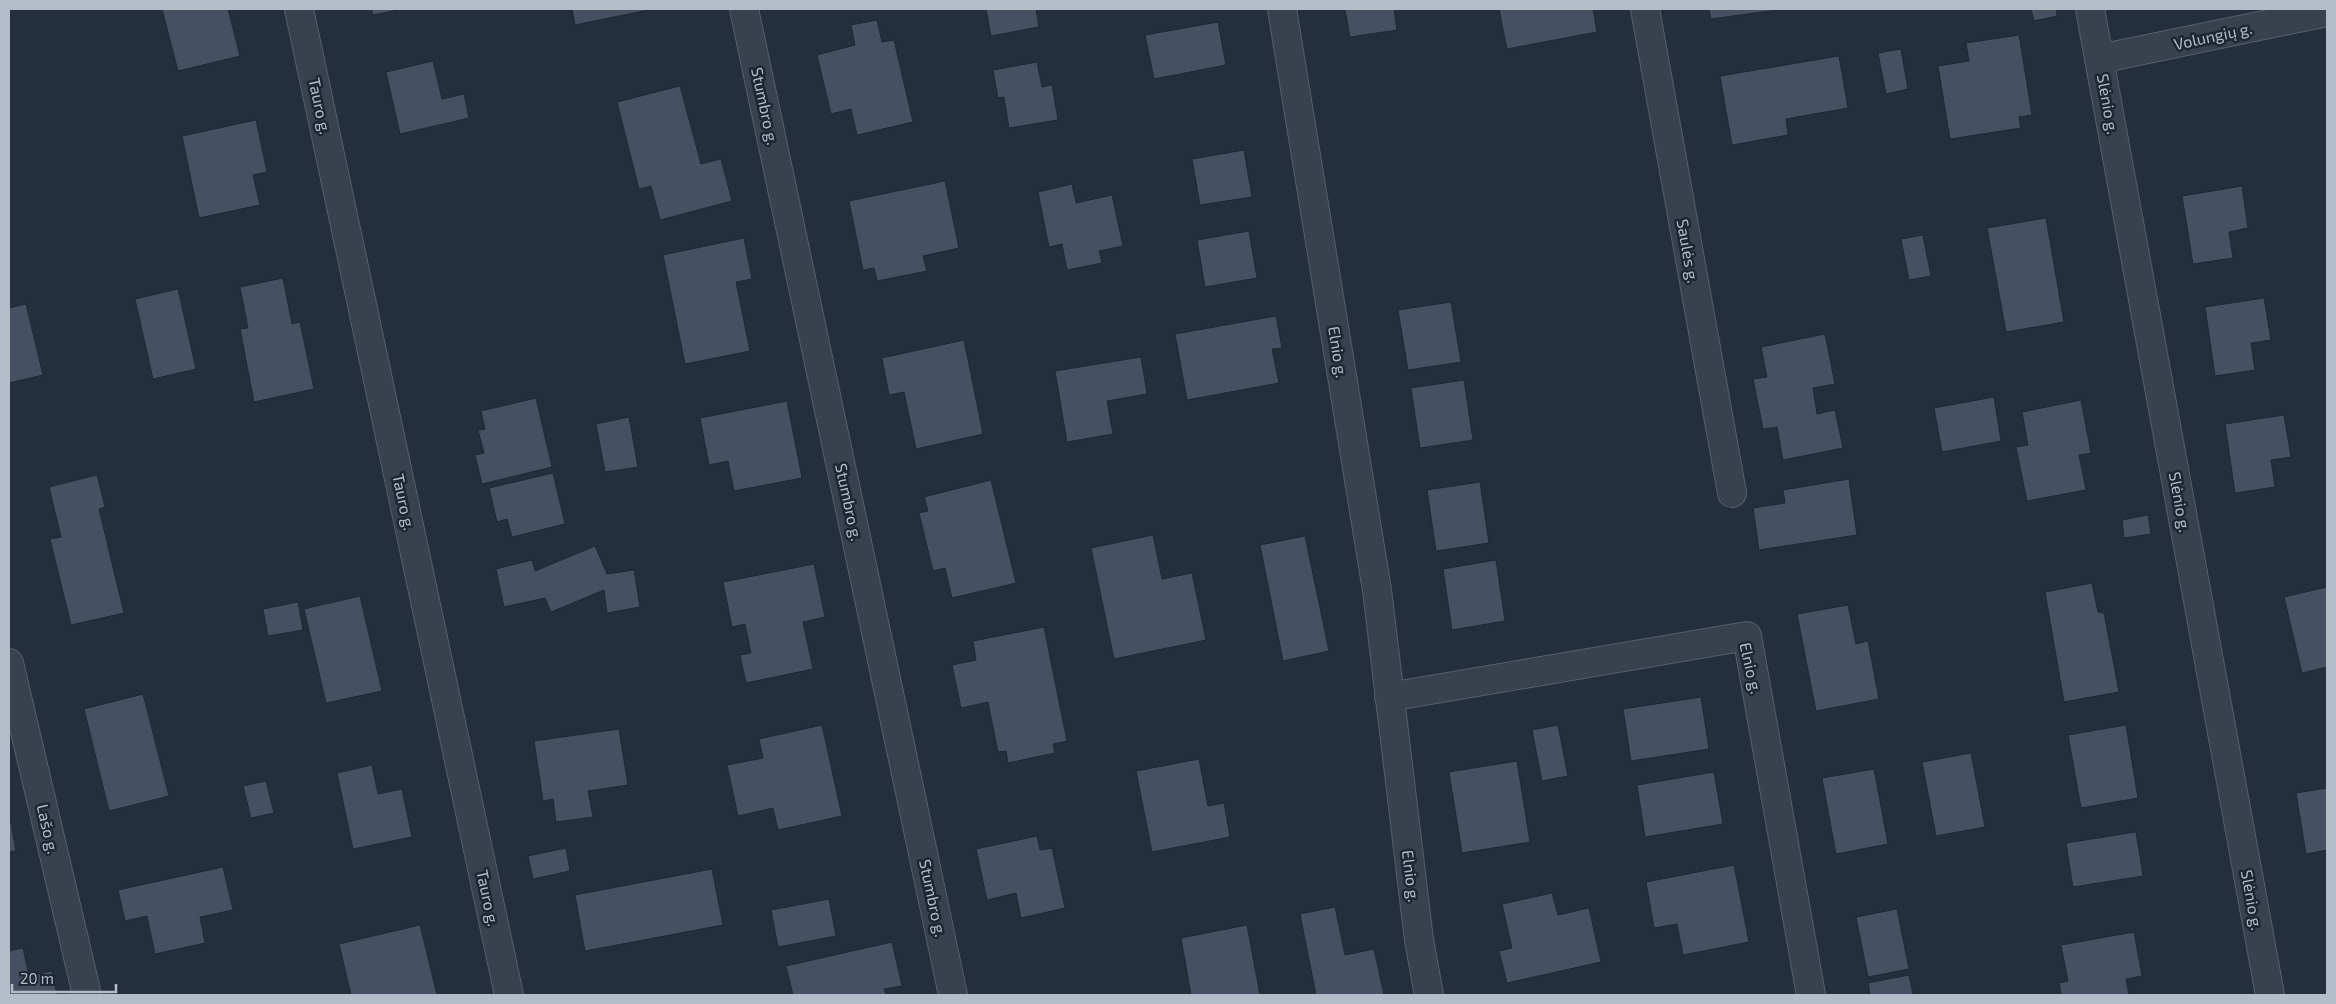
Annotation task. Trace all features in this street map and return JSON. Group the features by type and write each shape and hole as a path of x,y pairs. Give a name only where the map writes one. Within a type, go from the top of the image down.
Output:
{"street":[{"name":"Tauro g.","path":"299,9 509,995"},
{"name":"Stumbro g.","path":"744,9 953,995"},
{"name":"Elnio g.","path":"1282,9 1377,590 1419,940 1429,995"},
{"name":"Saulės g.","path":"1645,9 1732,493"},
{"name":"Slėnio g.","path":"2090,9 2270,995"},
{"name":"Volungių g.","path":"2100,59 2327,12"},
{"name":"Elnio g.","path":"1389,697 1747,636 1810,995"},
{"name":"Lašo g.","path":"9,663 88,995"}],"building":[{"path":"162,9 228,9 240,56 178,71"},
{"path":"371,9 403,9 373,15"},
{"path":"572,9 653,9 575,25"},
{"path":"986,9 1036,9 1039,27 991,36"},
{"path":"1345,9 1394,9 1397,30 1350,37"},
{"path":"1499,9 1593,9 1597,32 1507,49"},
{"path":"1709,9 1776,9 1777,10 1711,19"},
{"path":"2031,9 2056,9 2057,16 2034,21"},
{"path":"877,20 882,42 894,40 913,122 857,135 851,109 831,114 817,55 855,45 851,25"},
{"path":"1218,22 1226,65 1154,79 1145,35"},
{"path":"2019,35 2032,115 2019,117 2021,128 1950,139 1938,66 1969,61 1966,43"},
{"path":"1901,49 1908,89 1886,94 1878,53"},
{"path":"1839,56 1848,108 1786,119 1788,135 1732,145 1720,76"},
{"path":"433,61 442,99 464,94 469,118 400,134 386,72"},
{"path":"1037,62 1042,87 1052,85 1058,120 1009,128 1004,97 998,98 993,70"},
{"path":"680,86 701,164 721,159 732,201 660,220 651,186 639,189 617,102"},
{"path":"256,120 267,172 253,175 260,205 199,218 182,136"},
{"path":"1244,150 1252,197 1200,205 1192,159"},
{"path":"945,181 959,248 923,256 927,271 877,281 874,268 863,270 849,201"},
{"path":"1072,184 1076,203 1112,195 1123,246 1099,251 1102,263 1067,270 1062,244 1049,247 1038,192"},
{"path":"2242,186 2248,228 2229,232 2233,258 2193,264 2182,196"},
{"path":"2046,218 2064,322 2006,332 1987,228"},
{"path":"1249,231 1257,278 1205,287 1197,240"},
{"path":"1923,235 1931,276 1909,280 1901,239"},
{"path":"744,238 752,279 736,282 750,351 685,364 663,255"},
{"path":"283,278 292,324 300,322 314,389 254,402 240,329 248,328 240,287"},
{"path":"178,289 196,369 153,379 135,299"},
{"path":"2264,298 2271,340 2251,343 2255,370 2215,376 2205,307"},
{"path":"1451,302 1461,362 1408,370 1398,310"},
{"path":"26,304 43,375 9,383 9,308"},
{"path":"1276,316 1282,348 1272,349 1279,383 1187,400 1175,334"},
{"path":"1825,334 1835,384 1813,388 1817,414 1835,410 1843,448 1783,460 1777,427 1763,429 1753,379 1767,377 1761,347"},
{"path":"964,340 983,434 916,449 904,392 889,395 882,358"},
{"path":"1141,357 1147,394 1107,401 1113,434 1067,442 1055,371"},
{"path":"1464,380 1473,440 1420,448 1411,388"},
{"path":"1994,397 2001,441 1942,452 1934,408"},
{"path":"536,398 552,467 482,484 475,455 484,453 478,430 485,429 481,411"},
{"path":"2081,400 2091,453 2079,455 2086,490 2027,501 2016,447 2028,445 2022,412"},
{"path":"787,401 802,478 734,491 728,461 709,465 700,418"},
{"path":"2284,415 2291,457 2271,460 2275,487 2235,493 2225,424"},
{"path":"629,417 638,467 605,472 596,424"},
{"path":"553,473 565,524 512,537 507,519 497,522 489,488"},
{"path":"97,475 105,507 99,509 124,613 71,625 50,539 61,537 49,487"},
{"path":"1849,479 1857,535 1759,550 1753,508 1785,503 1783,490"},
{"path":"991,480 1016,583 952,598 945,568 933,571 919,513 928,511 924,497"},
{"path":"1480,482 1489,543 1436,551 1427,490"},
{"path":"2148,515 2151,534 2124,538 2122,520"},
{"path":"1153,535 1162,579 1192,573 1206,640 1114,659 1091,548"},
{"path":"1305,536 1329,651 1283,661 1260,545"},
{"path":"595,546 607,574 634,570 640,607 607,613 604,590 551,612 545,598 504,607 496,569 532,560 535,571"},
{"path":"1496,560 1505,621 1452,630 1443,569"},
{"path":"814,564 825,617 803,622 813,669 746,683 740,655 751,653 745,624 732,627 723,582"},
{"path":"2092,583 2098,612 2104,613 2119,692 2064,702 2045,592"},
{"path":"2327,587 2327,667 2302,673 2284,597"},
{"path":"360,596 382,691 326,703 304,609"},
{"path":"298,602 303,630 268,636 263,609"},
{"path":"1848,605 1856,644 1868,641 1879,699 1816,711 1797,614"},
{"path":"1044,627 1067,741 1053,744 1055,753 1008,763 1006,751 998,752 988,702 961,708 952,665 976,660 973,641"},
{"path":"143,694 169,796 109,811 84,709"},
{"path":"1701,697 1709,749 1631,761 1623,709"},
{"path":"822,725 842,816 778,830 773,808 738,816 727,765 763,758 759,739"},
{"path":"1558,725 1568,776 1542,781 1532,730"},
{"path":"2126,725 2138,798 2081,808 2068,735"},
{"path":"619,729 628,785 588,791 593,817 556,822 553,799 543,801 534,741"},
{"path":"1971,753 1985,827 1936,836 1922,762"},
{"path":"1199,759 1208,806 1224,803 1230,837 1152,852 1136,771"},
{"path":"1517,761 1530,842 1462,853 1449,772"},
{"path":"372,765 378,794 402,789 412,837 353,849 337,773"},
{"path":"1874,769 1888,844 1836,854 1822,778"},
{"path":"1714,772 1723,824 1645,837 1637,785"},
{"path":"266,781 274,813 251,818 243,786"},
{"path":"2327,788 2327,850 2306,854 2296,793"},
{"path":"9,812 16,851 9,852"},
{"path":"2136,832 2143,876 2073,887 2066,843"},
{"path":"1037,836 1040,850 1052,848 1065,908 1021,918 1016,893 987,900 976,849"},
{"path":"566,848 570,871 533,879 528,856"},
{"path":"1734,865 1749,942 1683,955 1677,924 1654,928 1646,882"},
{"path":"223,867 233,910 200,917 205,943 155,954 147,916 125,921 118,890"},
{"path":"712,869 723,925 585,951 575,895"},
{"path":"1552,893 1558,915 1589,908 1601,962 1507,983 1499,951 1512,948 1502,904"},
{"path":"829,899 836,936 778,947 771,910"},
{"path":"1335,907 1345,955 1374,949 1384,995 1316,995 1300,914"},
{"path":"1897,909 1909,969 1868,977 1856,917"},
{"path":"420,925 437,995 351,995 339,944"},
{"path":"1247,925 1260,995 1191,995 1181,938"},
{"path":"2134,932 2142,976 2126,979 2129,995 2061,995 2059,983 2068,981 2061,945"},
{"path":"892,942 902,986 884,989 886,995 793,995 786,966"},
{"path":"23,948 29,976 52,971 57,995 9,995 9,951"},
{"path":"1909,975 1913,995 1870,995 1868,983"}]}
